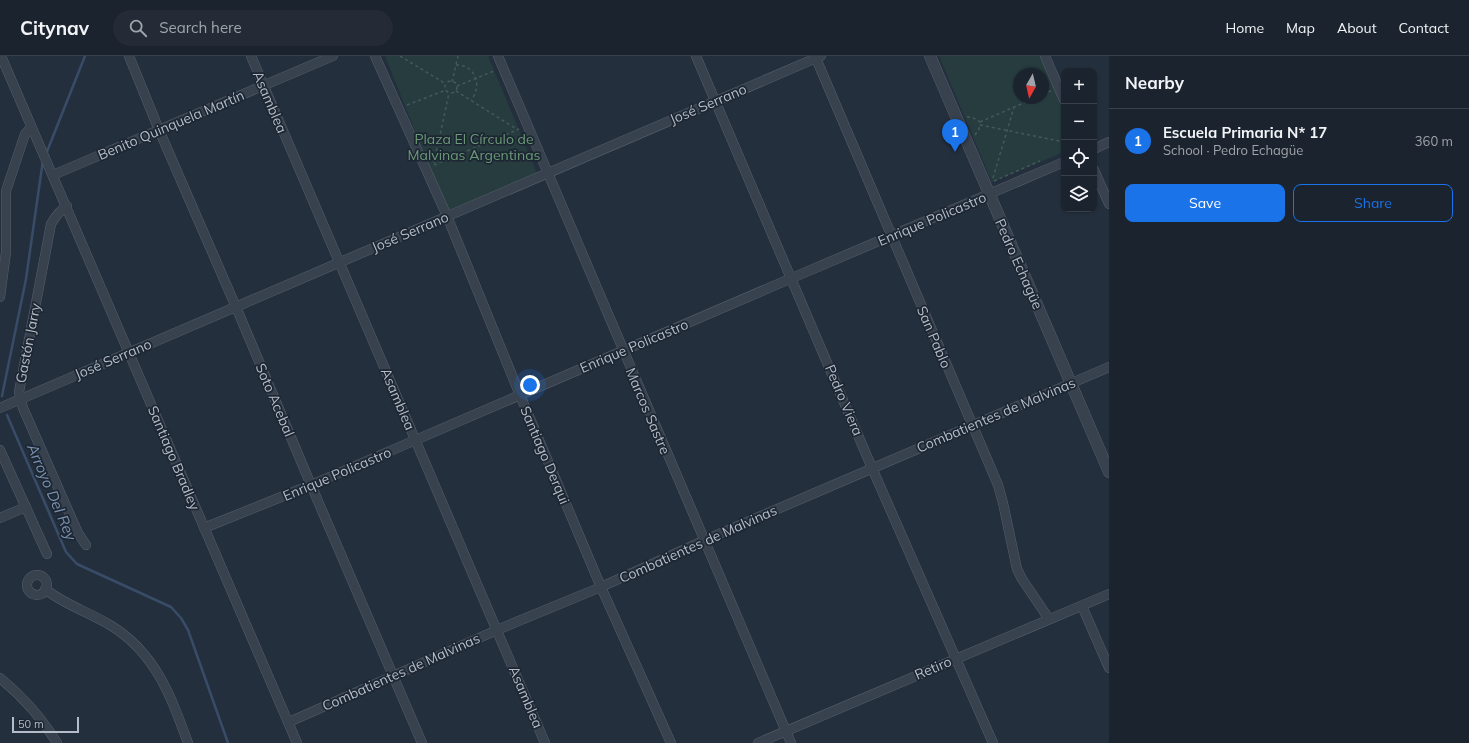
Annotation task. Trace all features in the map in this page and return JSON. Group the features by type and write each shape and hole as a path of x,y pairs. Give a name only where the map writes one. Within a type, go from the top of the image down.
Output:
{"street":[{"path":"0,297 6,252 6,191 25,134 32,128 1,56"},
{"name":"Soto Acebal","path":"129,56 158,130 236,306 422,743"},
{"name":"Asamblea","path":"251,56 545,743"},
{"name":"Benito Quinquela Martín","path":"52,173 333,56"},
{"name":"Santiago Derqui","path":"375,56 429,167 447,216 520,395 601,586 671,743"},
{"name":"Marcos Sastre","path":"498,56 791,743"},
{"name":"Pedro Viera","path":"696,56 872,468 993,743"},
{"name":"Pedro Echagüe","path":"930,56 1109,472"},
{"path":"1045,56 1061,93"},
{"name":"José Serrano","path":"0,408 817,57"},
{"name":"San Pablo","path":"817,57 891,236 998,485 1018,569 1022,579 1048,619"},
{"name":"Santiago Bradley","path":"32,128 298,743"},
{"path":"1097,148 1109,142"},
{"name":"Enrique Policastro","path":"204,528 311,485 1061,163"},
{"path":"1097,176 1109,204"},
{"name":"Gastón Jarry","path":"67,206 56,215 51,224 20,385 20,399 78,534 86,545"},
{"name":"Combatientes de Malvinas","path":"289,722 496,630 1109,367"},
{"path":"0,450 47,554"},
{"path":"0,518 26,507"},
{"path":"45,590 64,602 110,625 129,639 146,655 157,670 167,688 188,743"},
{"name":"Retiro","path":"758,743 1109,594"},
{"path":"1082,606 1109,668"},
{"path":"0,678 23,698 42,720 57,743"}],"path":[{"path":"400,56 446,84 452,82"},
{"path":"452,82 458,56"},
{"path":"456,65 461,65 468,68 477,78 477,92 471,100"},
{"path":"457,86 502,67"},
{"path":"452,82 457,86"},
{"path":"446,84 446,90 449,93"},
{"path":"456,91 457,86"},
{"path":"1049,92 1055,89"},
{"path":"399,108 446,90"},
{"path":"456,91 518,130"},
{"path":"449,93 456,91"},
{"path":"429,167 449,93"},
{"path":"980,123 1021,104"},
{"path":"992,182 1014,107"},
{"path":"968,123 965,116 972,117 980,123 1061,141"},
{"path":"974,137 979,129 980,123"},
{"path":"429,167 528,126"},
{"path":"992,182 1042,160"},
{"path":"990,175 992,182"}],"green space":[{"name":"Plaza El Círculo de Malvinas Argentinas","path":"385,56 488,56 537,173 447,211"},
{"path":"939,56 1040,56 1045,68 1013,68 1013,104 1049,104 1049,76 1061,103 1061,153 992,182"}],"waterway":[{"name":"Arroyo Del Rey","path":"46,154 85,56"},
{"name":"Arroyo Del Rey","path":"2,396 26,279 43,160"},
{"name":"Arroyo Del Rey","path":"7,415 66,552 77,564 171,607 181,618 188,630 228,743"}],"place":[{"name":"Escuela Primaria N* 17","path":"955,152"}]}
